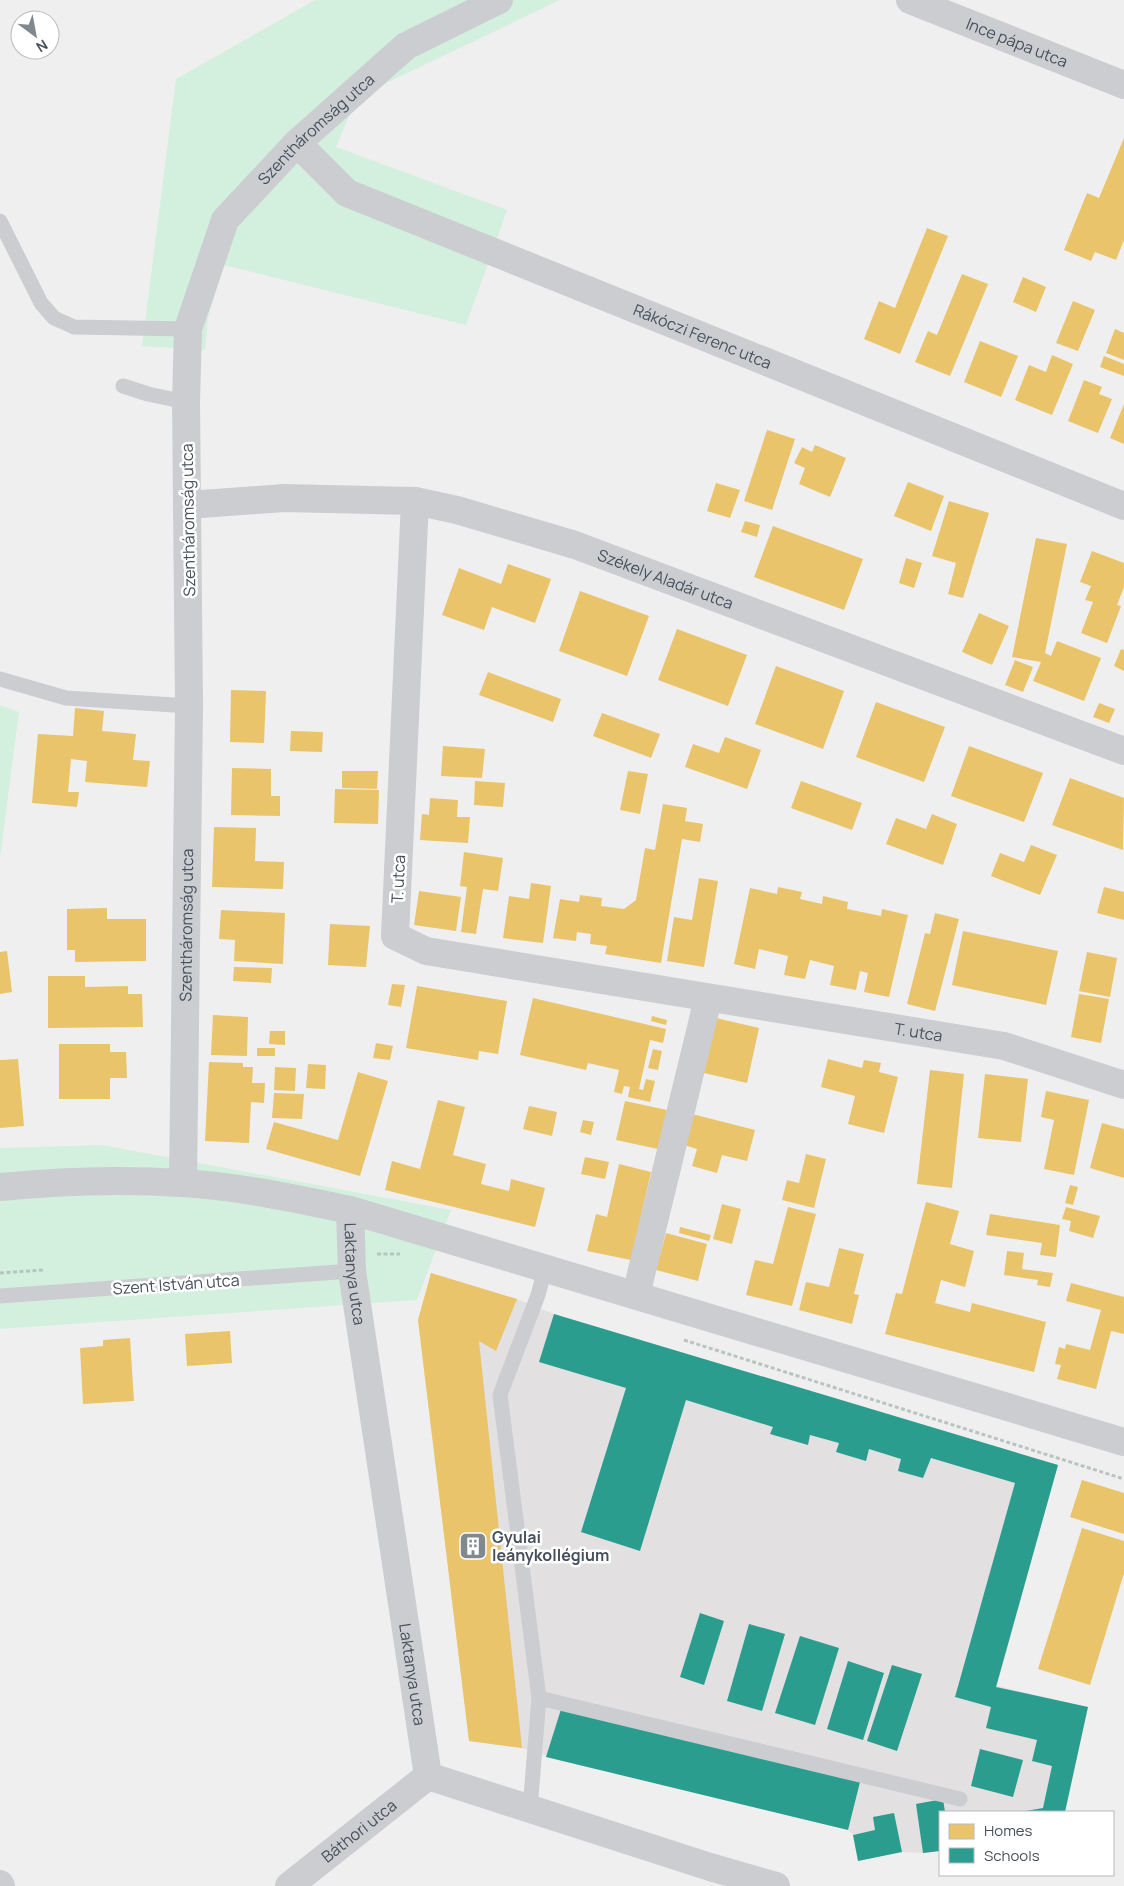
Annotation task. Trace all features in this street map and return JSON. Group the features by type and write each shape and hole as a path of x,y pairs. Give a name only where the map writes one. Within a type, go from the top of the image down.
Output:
{"street":[{"name":"Szentháromság utca","path":"183,1183 189,706 186,402 188,329 225,220 297,143 406,46 500,0"},
{"name":"Ince pápa utca","path":"910,0 1124,85"},
{"name":"Rákóczi Ferenc utca","path":"297,143 347,193 1124,506"},
{"name":"Székely Aladár utca","path":"188,505 284,498 415,501 457,510 575,544 1124,752"},
{"name":"T. utca","path":"415,501 395,936 426,952 708,1000 1004,1046 1124,1084"},
{"path":"636,1295 708,1000"},
{"path":"0,1187 64,1181 183,1183 288,1197 350,1210 1124,1442"},
{"name":"Laktanya utca","path":"350,1210 352,1262 428,1776"},
{"path":"428,1776 710,1868 776,1886"},
{"name":"Báthori utca","path":"289,1886 428,1776"}],"lane":[{"path":"0,221 41,303 54,318 74,327 188,329"},
{"path":"123,386 148,394 186,402"},
{"path":"0,678 66,698 189,706"},
{"name":"Szent István utca","path":"0,1296 352,1262"},
{"path":"530,1809 539,1698 500,1395 538,1295 545,1269"},
{"path":"539,1698 960,1799"}],"path":[{"path":"352,1262 410,1254"},
{"path":"0,1273 49,1270"},
{"path":"680,1339 1124,1479"}],"shaded area":[{"path":"431,1273 517,1299 554,1314 1058,1465 997,1686 1088,1707 1065,1811 939,1811 939,1851 923,1853 902,1852 858,1861 853,1835 848,1830 550,1757 522,1748 469,1741 418,1320"}],"green space":[{"path":"315,0 560,0 357,97 336,147 507,210 466,325 224,265 208,318 205,350 142,346 176,79"},
{"path":"0,705 19,712 0,858"},
{"path":"102,1145 451,1210 417,1300 0,1329 0,1148"}],"building: Homes":[{"path":"1124,138 1124,240 1116,260 1095,252 1091,261 1064,250 1087,193 1099,198"},
{"path":"927,228 948,236 900,354 864,339 879,301 895,308"},
{"path":"962,274 988,284 950,376 915,362 928,331 937,335"},
{"path":"1023,277 1046,287 1036,312 1013,302"},
{"path":"1073,301 1095,310 1078,351 1056,343"},
{"path":"1115,329 1124,333 1124,360 1106,353"},
{"path":"980,341 1018,356 1001,397 964,382"},
{"path":"1052,355 1073,364 1052,415 1015,400 1029,365 1046,372"},
{"path":"1104,356 1124,364 1124,376 1100,367"},
{"path":"1084,380 1102,387 1099,394 1112,399 1098,433 1068,421"},
{"path":"1124,404 1124,444 1110,438"},
{"path":"767,430 795,439 772,510 744,501"},
{"path":"815,445 846,458 830,497 799,484 805,468 794,463 802,447 812,452"},
{"path":"908,482 944,496 931,531 894,516"},
{"path":"716,483 740,490 730,518 707,511"},
{"path":"949,501 989,513 963,598 948,594 956,563 932,556"},
{"path":"745,521 760,525 757,537 741,532"},
{"path":"773,526 863,559 844,610 754,577"},
{"path":"1036,538 1067,544 1045,653 1051,656 1057,641 1101,658 1084,701 1033,681 1041,662 1012,657"},
{"path":"1092,551 1124,563 1124,587 1117,605 1121,606 1107,643 1081,633 1093,602 1085,600 1091,586 1080,582"},
{"path":"906,558 922,563 914,588 899,583"},
{"path":"508,564 551,579 535,623 492,607 484,630 442,615 459,568 501,584"},
{"path":"580,591 649,616 627,676 559,651"},
{"path":"979,613 1009,626 992,665 962,652"},
{"path":"677,629 747,655 728,706 658,680"},
{"path":"1121,649 1124,650 1124,671 1114,666"},
{"path":"1015,660 1033,667 1023,692 1005,685"},
{"path":"776,666 844,691 823,749 755,724"},
{"path":"488,672 561,699 553,722 479,695"},
{"path":"231,690 266,691 264,743 230,742"},
{"path":"876,702 945,727 924,782 856,757"},
{"path":"1099,703 1115,709 1109,723 1093,717"},
{"path":"75,708 104,711 102,731 136,734 133,760 150,761 147,787 85,782 87,761 71,759 68,792 79,792 77,807 32,803 38,734 73,736"},
{"path":"602,713 660,734 651,758 593,736"},
{"path":"291,731 323,732 322,752 290,751"},
{"path":"725,737 761,750 747,789 685,767 693,744 719,753"},
{"path":"443,746 485,749 482,778 441,776"},
{"path":"969,746 1043,773 1024,822 951,796"},
{"path":"232,768 271,769 271,796 280,796 280,816 231,815"},
{"path":"342,771 378,771 377,789 342,788"},
{"path":"628,771 648,774 640,814 620,810"},
{"path":"1070,778 1124,798 1123,850 1052,825"},
{"path":"475,781 505,783 503,807 474,805"},
{"path":"801,781 862,803 852,830 791,808"},
{"path":"335,789 379,790 378,824 334,823"},
{"path":"430,798 458,800 457,817 470,817 468,843 420,840 422,814 429,815"},
{"path":"663,804 687,808 685,821 703,824 700,842 682,839 661,963 605,954 607,946 590,944 591,934 577,932 576,941 553,938 560,899 579,902 580,895 602,898 601,906 624,909 636,900 645,848 655,850"},
{"path":"932,814 957,824 943,865 886,844 896,818 926,829"},
{"path":"214,827 256,828 255,861 284,862 283,889 212,887"},
{"path":"1031,845 1057,855 1040,895 991,876 1000,853 1024,862"},
{"path":"464,852 503,858 498,891 483,889 476,934 461,932 467,887 460,886"},
{"path":"699,878 718,881 704,967 667,961 674,917 692,920"},
{"path":"531,883 551,886 543,943 503,938 509,896 529,899"},
{"path":"778,887 802,892 800,899 822,904 823,896 848,902 847,909 881,916 882,909 908,915 889,997 864,992 868,973 860,971 856,990 830,985 834,966 810,960 805,979 784,975 788,956 759,949 755,969 734,964 750,888 777,894"},
{"path":"1104,887 1124,892 1124,920 1097,913"},
{"path":"419,891 461,897 456,931 414,925"},
{"path":"107,908 107,919 146,919 146,961 75,962 75,950 67,950 67,909"},
{"path":"221,910 285,913 283,964 234,961 235,940 219,939"},
{"path":"935,913 959,919 935,1011 907,1004 925,933 930,934"},
{"path":"330,924 370,926 366,967 328,965"},
{"path":"963,931 1058,951 1046,1005 952,985"},
{"path":"7,951 12,992 0,994 0,952"},
{"path":"1087,952 1117,958 1110,997 1079,991"},
{"path":"234,967 272,968 271,983 233,981"},
{"path":"48,976 85,976 85,987 128,986 128,994 142,994 143,1027 48,1028"},
{"path":"392,984 405,985 401,1007 388,1005"},
{"path":"417,986 507,1001 498,1054 479,1051 478,1060 406,1048"},
{"path":"1079,994 1109,999 1101,1043 1071,1037"},
{"path":"533,998 666,1029 663,1043 650,1040 639,1089 643,1090 646,1079 655,1081 650,1102 628,1097 630,1087 624,1086 622,1094 614,1092 619,1070 588,1063 586,1070 520,1055"},
{"path":"213,1015 248,1017 247,1056 211,1055"},
{"path":"652,1016 667,1020 666,1025 651,1021"},
{"path":"716,1018 759,1028 747,1083 704,1073"},
{"path":"270,1031 285,1031 285,1045 269,1044"},
{"path":"376,1043 393,1046 390,1060 373,1058"},
{"path":"59,1044 110,1044 110,1052 126,1052 127,1078 110,1078 110,1099 59,1099"},
{"path":"257,1048 275,1048 275,1056 257,1056"},
{"path":"653,1049 662,1051 658,1070 648,1068"},
{"path":"18,1059 24,1126 0,1128 0,1060"},
{"path":"828,1059 862,1068 864,1060 881,1063 879,1072 898,1077 884,1133 848,1124 855,1096 821,1087"},
{"path":"209,1062 243,1063 243,1067 253,1067 252,1083 265,1083 264,1103 251,1102 249,1143 205,1141"},
{"path":"308,1064 326,1065 325,1089 306,1088"},
{"path":"275,1067 296,1068 295,1091 274,1090"},
{"path":"930,1070 964,1074 952,1188 917,1184"},
{"path":"358,1072 388,1081 360,1176 266,1149 274,1122 338,1140"},
{"path":"985,1074 1028,1079 1021,1142 978,1138"},
{"path":"1046,1091 1089,1100 1074,1175 1044,1169 1054,1120 1041,1117"},
{"path":"274,1093 304,1094 302,1119 272,1118"},
{"path":"438,1100 465,1107 453,1155 486,1164 481,1184 509,1191 511,1179 545,1188 535,1227 385,1190 392,1161 420,1169"},
{"path":"625,1101 667,1110 658,1149 616,1140"},
{"path":"529,1106 557,1112 552,1136 523,1129"},
{"path":"692,1114 755,1130 747,1161 722,1155 717,1173 692,1166 697,1149 684,1145"},
{"path":"583,1120 594,1122 591,1135 580,1132"},
{"path":"1102,1123 1124,1129 1124,1178 1090,1168"},
{"path":"806,1154 826,1159 814,1208 782,1200 787,1180 799,1183"},
{"path":"585,1157 609,1162 605,1179 581,1174"},
{"path":"619,1164 651,1172 631,1260 587,1251 596,1214 607,1217"},
{"path":"1070,1185 1078,1187 1073,1205 1065,1203"},
{"path":"926,1202 959,1211 950,1244 974,1251 965,1287 941,1280 935,1303 970,1312 972,1303 1046,1322 1034,1372 885,1334 896,1293 902,1294"},
{"path":"722,1204 741,1209 732,1244 713,1239"},
{"path":"788,1207 816,1214 792,1306 746,1295 755,1260 773,1264"},
{"path":"1066,1207 1100,1216 1093,1238 1069,1231 1071,1221 1062,1219"},
{"path":"990,1214 1060,1225 1056,1257 1040,1255 1042,1243 986,1235"},
{"path":"680,1227 711,1235 709,1241 679,1233"},
{"path":"666,1233 707,1244 698,1281 656,1270"},
{"path":"839,1248 864,1254 854,1294 859,1295 852,1324 799,1310 806,1282 829,1287"},
{"path":"1007,1251 1024,1253 1022,1269 1053,1273 1050,1287 1037,1285 1038,1280 1004,1275"},
{"name":"Gyulai leánykollégium","path":"431,1273 517,1299 496,1351 479,1341 522,1748 469,1741 418,1320"},
{"path":"1071,1283 1124,1297 1124,1334 1111,1331 1096,1389 1057,1379 1061,1365 1055,1364 1059,1347 1065,1349 1066,1344 1090,1350 1101,1310 1066,1301"},
{"path":"230,1331 232,1363 187,1366 185,1334"},
{"path":"130,1338 134,1401 83,1404 80,1348 103,1346 103,1340"},
{"path":"1082,1480 1124,1493 1124,1534 1070,1517"},
{"path":"1082,1528 1124,1541 1124,1573 1090,1685 1038,1669"}],"building: Schools":[{"path":"554,1314 1058,1465 996,1687 1088,1707 1065,1811 1026,1811 1043,1808 1052,1766 1032,1761 1037,1740 986,1728 991,1707 955,1697 1015,1483 931,1458 923,1478 898,1471 901,1459 869,1449 866,1461 836,1452 839,1443 810,1435 808,1445 770,1434 773,1427 686,1400 640,1551 581,1532 626,1388 539,1362"},
{"path":"700,1613 724,1621 704,1685 680,1677"},
{"path":"749,1624 785,1634 762,1711 727,1701"},
{"path":"800,1636 839,1648 815,1725 775,1713"},
{"path":"848,1661 884,1673 863,1740 827,1729"},
{"path":"892,1665 922,1674 897,1751 867,1741"},
{"path":"562,1706 860,1782 848,1830 546,1757"},
{"path":"980,1749 1023,1760 1013,1797 971,1786"},
{"path":"943,1799 945,1811 939,1811 939,1851 923,1853 916,1804"},
{"path":"894,1813 902,1852 858,1861 853,1835 875,1830 873,1817"}],"place":[{"name":"Gyulai leánykollégium","path":"473,1546"}]}
